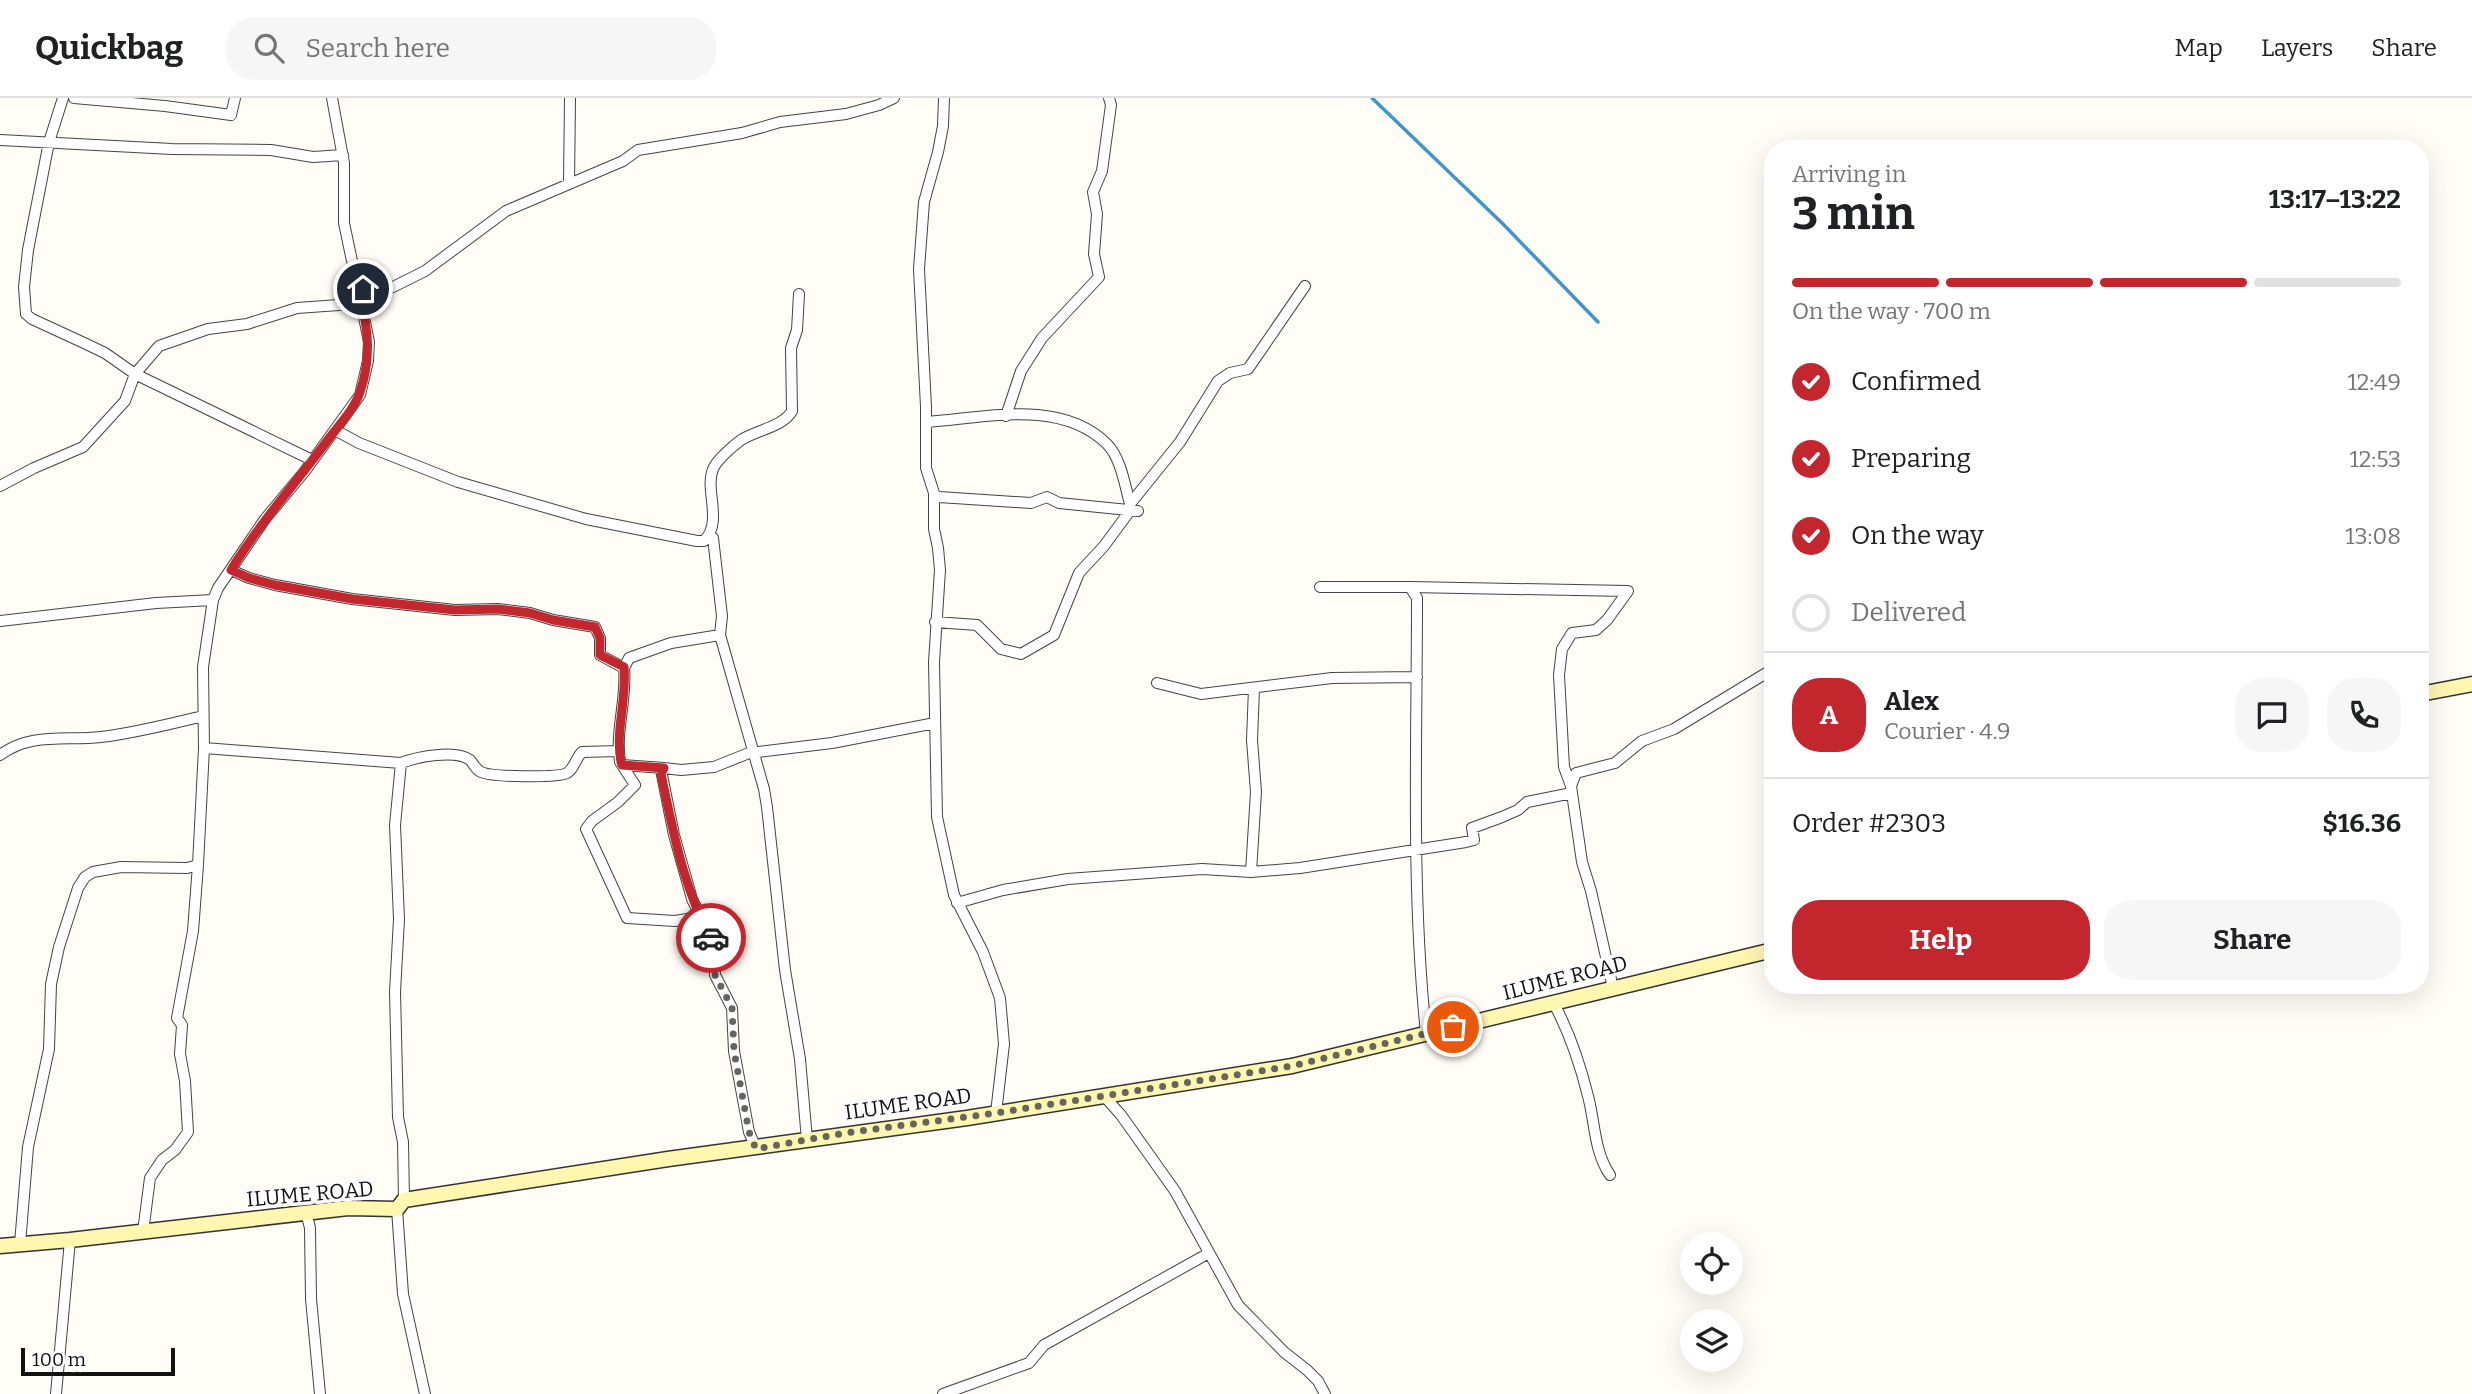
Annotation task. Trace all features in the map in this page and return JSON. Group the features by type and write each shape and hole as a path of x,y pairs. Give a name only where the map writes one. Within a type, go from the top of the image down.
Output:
{"street":[{"path":"63,98 48,142 28,250 24,287 26,314 105,354 135,374 313,460"},
{"path":"74,98 231,115 235,98"},
{"path":"143,1232 150,1178 162,1160 175,1150 188,1132 185,1081 180,1054 182,1025 177,1018 193,930 204,748 202,667 213,600 265,519 313,460 360,395 368,361 369,342 362,295 344,223 343,155 332,98"},
{"path":"569,98 569,184"},
{"path":"0,486 83,447 125,401 135,374 159,346 208,329 247,324 297,308 339,305 362,295 393,287 425,271 506,211 623,161 638,150 742,133 780,122 846,114 894,98"},
{"path":"944,98 943,127 924,202 919,269 926,468 933,493 933,528 940,570 935,622 937,817 957,903 983,952 1000,998 1004,1044 996,1113"},
{"path":"1006,415 1021,371 1042,338 1099,277 1094,254 1097,214 1093,192 1102,170 1111,105 1109,98"},
{"path":"0,140 172,149 271,150 313,157 343,155"},
{"path":"935,622 977,625 1001,649 1021,654 1054,635 1079,573 1133,509 1218,382 1230,373 1248,369 1305,286"},
{"path":"335,430 359,443 458,482 586,519 704,541 710,535 714,503 714,466 741,440 782,421 792,411 791,348 797,330 799,293"},
{"path":"926,422 1030,414 1056,418 1091,433 1108,445 1114,454 1133,509"},
{"path":"939,497 1031,503 1048,497 1059,503 1133,509"},
{"path":"713,538 722,616 720,635 767,807 785,970 800,1059 807,1140"},
{"path":"231,570 275,585 352,599 455,610 498,609 588,625 598,631 600,655 624,667"},
{"path":"1320,587 1628,591 1607,620 1596,630 1572,634 1562,649 1559,676 1564,767 1572,790 1582,862 1613,988"},
{"path":"1410,587 1417,598 1416,851 1419,968 1426,1033"},
{"path":"0,621 156,603 213,600"},
{"path":"699,917 676,921 626,918 586,830 592,821 618,802 635,785 622,765 618,735 623,706 624,667 629,658 671,643 720,635"},
{"path":"1572,790 1576,773 1615,763 1642,741 1674,729 1764,674"},
{"path":"1157,683 1201,694 1332,678 1417,677"},
{"path":"2429,692 2472,684"},
{"path":"1251,872 1256,792 1252,740 1254,688"},
{"path":"0,755 31,739 99,737 203,716"},
{"path":"622,765 681,770 714,767 754,752 832,743 935,723"},
{"path":"204,748 401,763 417,757 459,756 469,759 481,772 492,775 550,776 565,774 573,768 582,752 619,751"},
{"path":"401,763 395,825 399,919 396,992 398,1117 403,1142 403,1294 425,1394"},
{"path":"664,768 661,774 674,835 692,899 713,942 715,975 732,1008 734,1051 749,1132 756,1149"},
{"path":"957,903 1003,890 1068,879 1202,869 1251,872 1300,868 1416,851 1474,840 1472,828 1518,810 1527,802 1572,790"},
{"path":"20,1244 28,1147 51,1032 51,984 59,947 78,888 85,877 93,872 121,867 187,868 198,864"},
{"name":"ILUME ROAD","path":"0,1246 401,1204 668,1159 756,1149 1292,1066 1764,952"},
{"path":"1553,1002 1562,1018 1579,1065 1588,1094 1597,1145 1610,1175"},
{"path":"1104,1096 1143,1144 1175,1191 1238,1305 1284,1352 1318,1381 1325,1394"},
{"path":"306,1212 320,1394"},
{"path":"56,1394 70,1240"},
{"path":"943,1394 1029,1363 1044,1345 1209,1254"}],"waterway":[{"path":"1372,98 1503,224 1598,322"}],"way so far":[{"path":"711,938 714,945 715,975 732,1008 734,1051 749,1132 756,1149 845,1133 996,1113 1292,1066 1453,1027"}],"route":[{"path":"363,289 364,293 360,298 369,342 368,361 360,395 305,471 265,519 231,570 275,585 352,599 455,610 498,609 595,627 600,638 600,655 624,667 625,672 618,735 622,765 664,768 661,774 677,849 698,915 711,938"}]}
